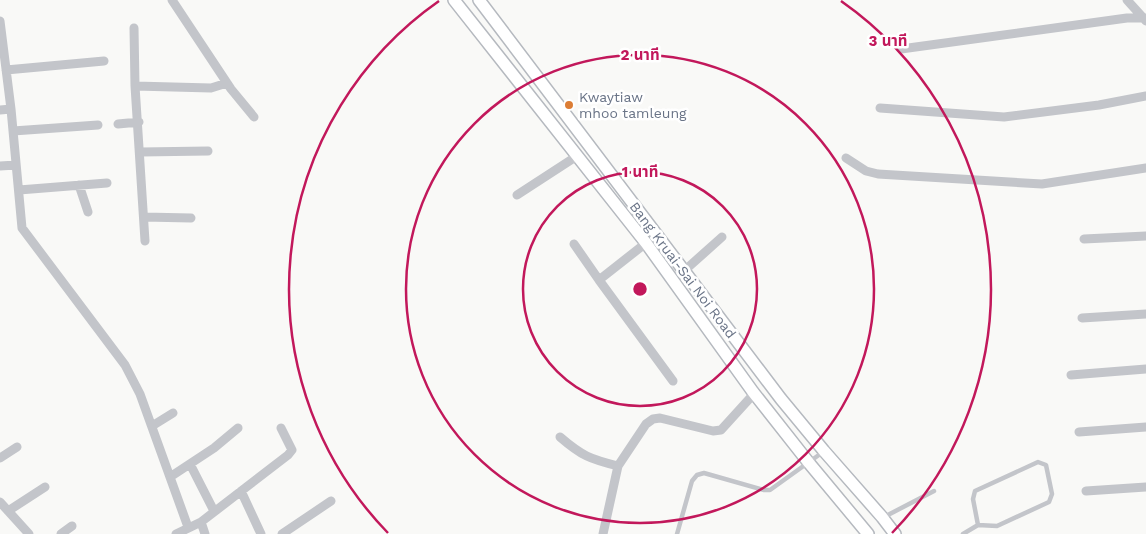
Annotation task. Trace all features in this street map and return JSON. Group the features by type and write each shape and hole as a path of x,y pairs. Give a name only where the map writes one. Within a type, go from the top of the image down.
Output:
{"main road":[{"name":"Bang Kruai-Sai Noi Road","path":"454,0 646,244 753,392 868,534"},
{"name":"Bang Kruai-Sai Noi Road","path":"479,0 781,399 882,517 894,534"}],"street":[{"path":"172,0 227,83 254,117"},
{"path":"1127,0 1145,19"},
{"path":"901,49 1127,18 1145,19"},
{"path":"0,27 11,108 22,228 125,365 140,394 188,527"},
{"path":"134,28 145,241"},
{"path":"6,70 104,61"},
{"path":"136,86 211,88 227,83"},
{"path":"880,108 1004,117 1099,105 1146,96"},
{"path":"0,110 11,108"},
{"path":"118,124 139,122"},
{"path":"13,131 98,125"},
{"path":"141,152 208,151"},
{"path":"517,195 577,156"},
{"path":"846,158 866,171 878,174 1042,184 1146,168"},
{"path":"0,166 16,165"},
{"path":"19,190 107,183"},
{"path":"79,185 88,212"},
{"path":"144,217 192,218"},
{"path":"1084,239 1146,236"},
{"path":"684,271 722,237"},
{"path":"574,244 673,381"},
{"path":"599,280 646,244"},
{"path":"1082,318 1146,314"},
{"path":"1071,375 1146,369"},
{"path":"603,534 618,466 646,424 653,419 660,418 713,431 721,430 751,397 753,392"},
{"path":"152,426 173,413"},
{"path":"1079,432 1146,427"},
{"path":"170,477 238,428"},
{"path":"176,534 201,522 288,455 292,450 281,428"},
{"path":"560,437 590,459 618,466"},
{"path":"0,458 17,447"},
{"path":"190,464 214,511"},
{"path":"8,511 45,487"},
{"path":"1086,491 1146,487"},
{"path":"241,491 261,534"},
{"path":"282,534 331,501"},
{"path":"0,502 29,534"},
{"path":"201,522 205,534"},
{"path":"61,534 72,526"}],"lane":[{"path":"677,534 692,481 696,475 704,473 770,490 824,451"},
{"path":"963,534 978,525 996,526 1049,502 1052,494 1046,465 1038,462 975,492 972,499 978,525"},
{"path":"882,517 934,492"}],"place":[{"name":"Kwaytiaw mhoo tamleung","path":"569,105"}]}
